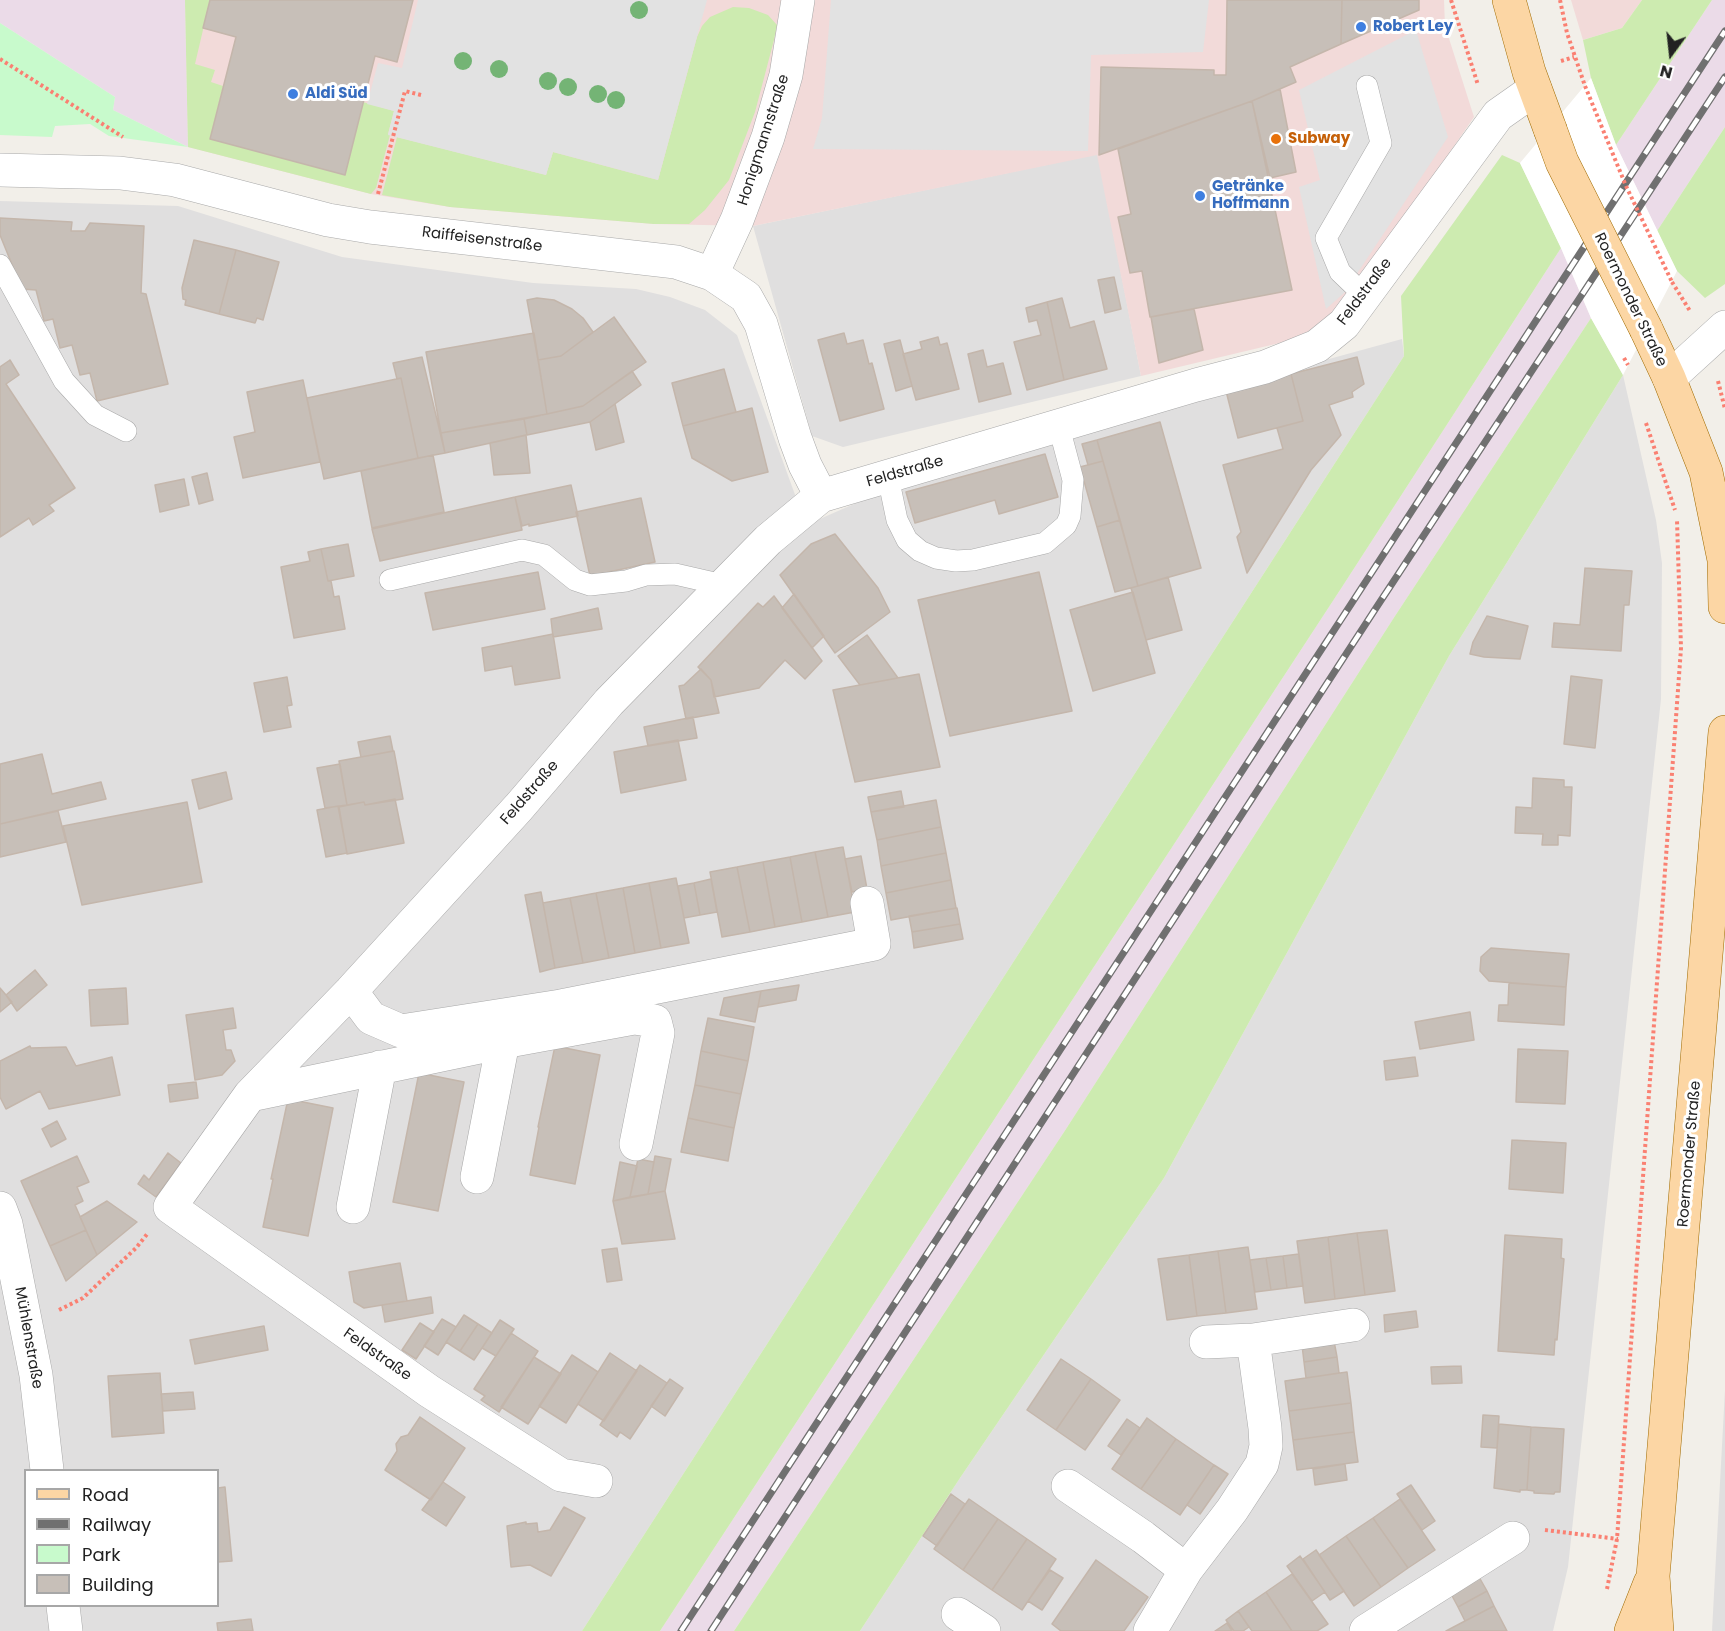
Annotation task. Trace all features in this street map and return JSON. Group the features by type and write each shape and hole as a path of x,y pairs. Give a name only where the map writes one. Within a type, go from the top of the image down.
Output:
{"main road":[{"name":"Roermonder Straße","path":"1509,0 1535,89 1562,162 1669,378 1706,472 1724,560 1725,607"},
{"name":"Roermonder Straße","path":"1657,1631 1653,1576 1725,732"},
{"name":"Roermonder Straße","path":"1631,1631 1653,1576"}],"street":[{"name":"Honigmannstraße","path":"712,274 737,220 768,137 786,75 798,0"},
{"name":"Feldstraße","path":"596,1481 561,1475 429,1391 170,1207 250,1095 351,991 519,807 609,702 768,540 821,496 1196,385 1265,367 1317,346 1344,324 1498,115 1535,89"},
{"name":"Raiffeisenstraße","path":"0,170 120,173 175,180 328,220 370,227 676,262 712,274 746,297 761,324 795,438 805,465 821,496"},
{"path":"1669,378 1725,327"},
{"path":"351,991 371,1018 401,1031 561,1006 874,944 867,903"},
{"path":"250,1095 503,1042 634,1018 655,1021 658,1033 636,1144"},
{"path":"477,1177 503,1042"},
{"path":"353,1207 380,1067"},
{"name":"Mühlenstraße","path":"0,1208 6,1224 36,1375 47,1469"},
{"path":"1206,1342 1253,1340 1353,1325"},
{"path":"1150,1631 1186,1570 1233,1510 1262,1464 1266,1446 1265,1428 1253,1340"},
{"path":"1068,1486 1143,1537 1186,1570"},
{"path":"1366,1631 1512,1538"},
{"path":"63,1607 66,1631"}],"lane":[{"path":"1364,295 1340,272 1326,238 1381,143 1367,86"},
{"path":"0,265 64,381 95,415 126,431"},
{"path":"888,477 897,520 907,540 920,551 936,558 956,561 973,560 1046,543 1066,525 1070,516 1073,480 1059,427"},
{"path":"390,580 522,550 544,555 575,580 590,585 626,581 646,575 675,574 723,585"}],"path":[{"path":"1451,0 1478,84 1498,115"},
{"path":"1560,0 1567,33 1585,86 1626,186 1672,282"},
{"path":"0,59 126,139"},
{"path":"370,227 405,91 421,95"},
{"path":"1628,365 1632,376"},
{"path":"1606,1596 1617,1539 1681,648 1677,516 1643,416"},
{"path":"27,1328 83,1298 136,1248 170,1207"},
{"path":"1512,1538 1546,1529 1657,1544"}],"shaded area":[{"path":"0,0 185,0 188,147 113,110 115,97 0,23"},
{"path":"185,0 1444,0 1445,26 1474,117 1349,299 1322,325 1288,341 1141,376 1097,155 753,226 654,224 450,207 371,194 188,147"},
{"path":"418,0 707,0 658,180 553,152 546,175 388,135 394,111 367,104 378,63 402,68"},
{"path":"831,0 1209,0 1203,52 1091,55 1088,151 813,149 822,118"},
{"path":"1571,0 1642,0 1622,28 1583,40"},
{"path":"1712,0 1725,0 1725,127 1657,231 1616,145"},
{"path":"1416,30 1448,137 1344,293 1326,309 1299,187 1320,180 1299,90"},
{"path":"1098,154 1141,376 843,447 812,436 753,226"},
{"path":"0,201 178,206 342,257 533,283 636,289 670,297 705,310 737,335 806,525 870,497 1267,376 1402,339 1404,356 582,1631 0,1631"},
{"path":"1561,248 1591,318 1395,616 1066,1129 734,1631 660,1631 1342,587"},
{"path":"1623,375 1656,520 1662,563 1661,699 1568,1567 1553,1631 860,1631 960,1478 1164,1178 1449,656"},
{"path":"1725,1390 1725,1631 1712,1631"}],"green space":[{"path":"185,0 210,0 195,64 215,70 211,82 223,86 210,139 345,175 363,102 394,111 376,188 371,194 188,147"},
{"path":"1642,0 1712,0 1616,145 1591,78 1583,40 1622,28"},
{"path":"733,7 749,8 768,15 777,25 774,40 755,112 729,180 705,210 689,224 654,224 450,207 382,195 397,137 546,175 553,152 658,180 697,37 702,26 710,17"},
{"path":"0,23 115,97 113,110 188,147 109,136 90,124 55,126 52,137 0,135"},
{"path":"1725,127 1725,284 1705,298 1677,271 1657,231"},
{"path":"1502,155 1520,163 1561,248 660,1631 582,1631 1404,356 1401,296"},
{"path":"1591,318 1623,375 1449,656 1164,1178 960,1478 860,1631 734,1631 1066,1129 1395,616"}],"pier":[{"path":"1591,78 1616,145 1677,271 1623,375 1591,318 1561,248 1520,163"}],"building":[{"name":"Aldi Süd","path":"210,0 413,0 397,62 375,56 345,175 210,139 236,37 203,28"},
{"path":"1227,0 1342,0 1341,44 1290,67 1296,82 1252,101 1099,155 1101,67 1214,70 1214,75 1226,75"},
{"name":"Robert Ley","path":"1342,0 1419,0 1419,10 1341,44"},
{"path":"1280,89 1296,172 1270,178 1252,101"},
{"name":"Getränke Hoffmann","path":"1252,101 1292,290 1150,317 1142,271 1130,273 1118,217 1131,214 1118,149"},
{"path":"0,218 72,222 71,231 85,231 90,223 144,226 141,293 146,294 168,384 97,401 90,373 80,375 72,345 60,348 53,319 44,321 36,290 22,289 0,235"},
{"path":"194,240 236,250 219,314 185,305 186,300 183,299 182,288"},
{"path":"236,250 279,262 263,320 257,318 255,323 219,314"},
{"path":"1114,277 1121,309 1105,313 1098,280"},
{"path":"537,298 554,300 572,309 583,318 593,332 561,356 538,360 527,300"},
{"path":"1062,298 1070,328 1094,321 1107,369 1064,380 1047,302"},
{"path":"1047,302 1064,380 1027,390 1014,342 1041,335 1037,320 1029,322 1026,308"},
{"path":"1194,309 1203,350 1159,363 1151,317"},
{"path":"614,317 646,362 583,406 547,414 538,360 561,356"},
{"path":"534,333 547,414 441,433 426,352"},
{"path":"844,333 847,344 863,340 869,364 872,363 884,409 840,421 818,340"},
{"path":"938,337 940,345 947,343 959,389 916,400 903,354 922,349 920,342"},
{"path":"900,340 912,386 896,391 884,344"},
{"path":"983,350 987,367 1003,363 1011,394 979,402 968,354"},
{"path":"422,357 445,453 418,458 401,378 397,379 393,363"},
{"path":"1357,357 1364,384 1352,392 1353,397 1329,405 1341,435 1311,470 1247,573 1237,537 1241,532 1223,465 1283,449 1277,428 1303,421 1291,374"},
{"path":"10,360 19,375 6,384 75,488 49,505 54,511 33,525 29,518 0,537 0,367"},
{"path":"724,369 736,412 683,426 672,383"},
{"path":"632,371 641,385 590,422 527,435 524,419 583,406"},
{"path":"1291,374 1303,421 1238,438 1226,391"},
{"path":"401,378 418,458 324,479 307,398"},
{"path":"303,380 320,462 243,478 234,437 255,432 247,392"},
{"path":"615,404 624,442 596,450 590,422"},
{"path":"752,408 768,472 732,481 692,458 683,426"},
{"path":"524,419 527,435 445,453 441,433"},
{"path":"1160,422 1201,568 1138,586 1097,440"},
{"path":"526,435 530,473 494,475 490,443"},
{"path":"1097,440 1103,461 1088,465 1082,444"},
{"path":"1045,454 1058,497 999,514 995,500 915,523 906,492"},
{"path":"433,455 444,512 372,528 361,471"},
{"path":"1103,461 1120,520 1097,527 1080,467"},
{"path":"207,473 213,500 199,504 192,477"},
{"path":"184,479 189,505 160,512 155,485"},
{"path":"571,485 578,516 522,526 515,497"},
{"path":"515,497 522,530 380,561 372,529"},
{"path":"641,498 655,562 590,576 576,512"},
{"path":"1120,520 1138,586 1115,592 1097,527"},
{"path":"835,534 878,588 890,612 835,653 780,575 811,544"},
{"path":"348,544 354,576 328,581 321,549"},
{"path":"321,549 334,597 339,596 345,629 294,638 281,567 310,561 308,552"},
{"path":"1585,568 1632,571 1629,605 1624,605 1621,651 1552,647 1554,623 1580,625"},
{"path":"538,572 545,609 433,630 425,593"},
{"path":"1039,572 1072,711 950,736 918,600"},
{"path":"1168,577 1182,630 1146,640 1131,588"},
{"path":"1133,592 1155,673 1093,691 1070,610"},
{"path":"794,594 824,636 812,648 782,608"},
{"path":"774,596 822,661 805,679 785,660 759,688 714,697 711,680 698,667 758,603 763,607"},
{"path":"598,608 602,629 553,637 551,619"},
{"path":"1487,616 1528,626 1520,659 1470,654 1473,642"},
{"path":"553,634 560,678 515,685 512,666 485,671 482,648"},
{"path":"867,635 898,678 860,685 838,656"},
{"path":"701,669 711,680 719,713 686,719 679,686 684,685"},
{"path":"919,674 940,767 855,782 833,690"},
{"path":"1571,676 1602,680 1595,748 1564,744"},
{"path":"287,677 292,705 287,706 291,727 264,732 254,683"},
{"path":"693,717 697,738 648,746 644,727"},
{"path":"390,736 393,751 361,757 358,742"},
{"path":"678,740 686,780 621,793 614,752"},
{"path":"394,751 403,799 365,805 364,802 347,805 339,761"},
{"path":"42,754 52,794 101,782 106,799 0,824 0,764"},
{"path":"340,764 347,805 325,808 317,768"},
{"path":"226,772 232,799 199,809 192,780"},
{"path":"1533,778 1564,780 1564,787 1572,787 1570,836 1558,835 1558,845 1542,845 1543,834 1515,833 1516,807 1532,808"},
{"path":"901,791 904,807 871,812 868,797"},
{"path":"395,799 404,843 347,854 339,807"},
{"path":"936,800 941,827 877,840 871,812"},
{"path":"187,802 202,882 82,905 63,826"},
{"path":"338,806 347,853 326,857 317,810"},
{"path":"58,811 66,842 0,857 0,824"},
{"path":"941,827 946,853 881,866 877,840"},
{"path":"843,847 855,912 828,917 815,852"},
{"path":"815,852 828,917 802,922 790,857"},
{"path":"946,853 951,880 886,893 881,866"},
{"path":"861,856 867,889 852,892 845,859"},
{"path":"790,857 802,922 775,927 763,862"},
{"path":"763,862 775,927 750,932 737,867"},
{"path":"737,867 750,932 722,937 710,872"},
{"path":"676,878 689,943 661,948 649,883"},
{"path":"711,879 717,912 700,915 694,883"},
{"path":"951,880 956,908 891,920 886,893"},
{"path":"649,883 661,948 635,953 623,888"},
{"path":"694,883 700,915 684,918 678,886"},
{"path":"623,888 635,953 609,958 596,893"},
{"path":"541,892 555,968 540,972 525,895"},
{"path":"596,893 609,958 583,963 570,898"},
{"path":"570,898 583,963 555,968 543,903"},
{"path":"957,908 960,924 912,932 909,916"},
{"path":"960,924 963,939 914,948 912,932"},
{"path":"1491,948 1569,954 1566,987 1489,981 1480,971 1481,957"},
{"path":"35,970 47,985 17,1011 6,995"},
{"path":"1509,983 1566,987 1564,1025 1498,1021 1499,1005 1508,1005"},
{"path":"799,985 796,1000 758,1007 761,991"},
{"path":"0,988 12,1002 0,1012"},
{"path":"126,988 128,1024 91,1026 89,990"},
{"path":"761,991 755,1022 720,1015 724,998"},
{"path":"233,1008 236,1028 223,1030 226,1050 231,1050 235,1061 222,1075 195,1080 186,1015"},
{"path":"1470,1012 1474,1040 1420,1049 1415,1022"},
{"path":"708,1018 754,1027 748,1061 701,1051"},
{"path":"30,1046 31,1048 66,1047 76,1066 112,1057 120,1095 49,1109 40,1091 6,1109 0,1097 0,1061"},
{"path":"555,1046 600,1055 575,1184 530,1175"},
{"path":"1518,1049 1568,1051 1565,1104 1516,1102"},
{"path":"701,1051 748,1061 741,1094 695,1085"},
{"path":"1415,1057 1418,1076 1386,1080 1384,1061"},
{"path":"419,1073 464,1082 438,1211 393,1202"},
{"path":"196,1082 198,1098 170,1102 168,1085"},
{"path":"695,1085 741,1094 734,1128 688,1118"},
{"path":"288,1099 333,1108 308,1236 263,1227"},
{"path":"688,1118 734,1128 728,1161 681,1152"},
{"path":"57,1121 66,1139 51,1147 42,1129"},
{"path":"1512,1140 1566,1143 1563,1193 1509,1189"},
{"path":"168,1153 181,1163 156,1197 138,1184 144,1175 149,1180"},
{"path":"77,1156 89,1182 77,1187 83,1201 75,1205 86,1230 50,1246 21,1181"},
{"path":"655,1156 671,1159 665,1191 648,1194"},
{"path":"638,1159 654,1162 648,1194 630,1197"},
{"path":"620,1162 637,1166 630,1197 613,1201"},
{"path":"665,1191 675,1239 622,1244 613,1201"},
{"path":"107,1201 137,1222 97,1255 80,1217"},
{"path":"86,1230 97,1255 66,1281 50,1246"},
{"path":"1387,1230 1395,1291 1365,1295 1357,1233"},
{"path":"1357,1233 1365,1295 1335,1299 1328,1237"},
{"path":"1505,1235 1562,1239 1561,1258 1564,1259 1554,1355 1498,1351"},
{"path":"1328,1237 1335,1299 1305,1303 1297,1241"},
{"path":"1248,1247 1257,1309 1226,1313 1218,1251"},
{"path":"617,1248 622,1280 607,1282 602,1250"},
{"path":"1218,1251 1226,1313 1197,1316 1189,1255"},
{"path":"1299,1254 1303,1286 1287,1288 1283,1256"},
{"path":"1189,1255 1197,1316 1167,1320 1158,1259"},
{"path":"1283,1256 1287,1288 1271,1290 1266,1258"},
{"path":"1266,1258 1271,1290 1255,1292 1250,1260"},
{"path":"400,1263 407,1301 364,1308 354,1302 349,1272"},
{"path":"431,1297 433,1313 385,1322 382,1305"},
{"path":"1416,1311 1418,1327 1385,1332 1384,1315"},
{"path":"464,1315 478,1324 460,1351 446,1342"},
{"path":"442,1319 456,1327 438,1355 424,1346"},
{"path":"500,1320 514,1329 496,1356 482,1348"},
{"path":"420,1323 434,1332 416,1359 402,1350"},
{"path":"478,1324 492,1333 474,1360 460,1351"},
{"path":"264,1326 268,1350 195,1364 190,1340"},
{"path":"511,1333 538,1351 499,1412 481,1400 485,1396 474,1389"},
{"path":"1334,1341 1337,1357 1304,1362 1302,1345"},
{"path":"610,1353 637,1371 604,1421 578,1404"},
{"path":"572,1355 598,1372 566,1423 539,1406"},
{"path":"534,1357 561,1374 528,1424 501,1407"},
{"path":"1337,1357 1339,1373 1306,1378 1304,1362"},
{"path":"1061,1359 1091,1379 1056,1430 1027,1410"},
{"path":"640,1365 667,1383 630,1439 620,1432 617,1437 600,1425"},
{"path":"1461,1366 1462,1383 1432,1384 1431,1367"},
{"path":"1347,1372 1351,1403 1289,1411 1285,1381"},
{"path":"160,1373 164,1433 112,1437 108,1376"},
{"path":"670,1379 683,1388 665,1416 651,1406"},
{"path":"1091,1379 1120,1400 1085,1450 1056,1430"},
{"path":"193,1392 195,1409 163,1411 161,1394"},
{"path":"1351,1403 1354,1432 1293,1440 1289,1411"},
{"path":"1483,1415 1499,1416 1497,1448 1481,1447"},
{"path":"420,1417 465,1448 431,1500 385,1470 397,1451 396,1444 401,1437 408,1435"},
{"path":"1147,1418 1176,1439 1141,1489 1112,1469"},
{"path":"1127,1419 1140,1428 1121,1455 1108,1446"},
{"path":"1499,1424 1531,1427 1527,1490 1520,1490 1520,1492 1494,1488"},
{"path":"1531,1427 1564,1429 1560,1492 1534,1493 1534,1491 1527,1490"},
{"path":"1354,1432 1358,1462 1297,1470 1293,1440"},
{"path":"1176,1439 1214,1465 1180,1515 1141,1489"},
{"path":"1345,1464 1347,1480 1315,1485 1313,1469"},
{"path":"1214,1465 1228,1474 1200,1514 1187,1505"},
{"path":"443,1482 465,1497 446,1526 422,1510"},
{"path":"1411,1485 1435,1521 1422,1530 1397,1494"},
{"path":"225,1487 232,1561 219,1562 219,1488"},
{"path":"951,1494 965,1504 937,1546 923,1536"},
{"path":"969,1499 998,1519 963,1570 934,1549"},
{"path":"1400,1499 1435,1550 1408,1568 1373,1518"},
{"path":"564,1507 585,1518 551,1576 530,1565 511,1567 507,1526 526,1522 526,1524 537,1523 538,1532 550,1530"},
{"path":"1373,1518 1408,1568 1381,1587 1346,1536"},
{"path":"998,1519 1027,1539 992,1590 963,1570"},
{"path":"1346,1536 1381,1587 1354,1606 1319,1555"},
{"path":"1027,1539 1056,1559 1022,1610 992,1590"},
{"path":"1316,1550 1344,1591 1330,1600 1303,1559"},
{"path":"1300,1556 1325,1592 1312,1601 1287,1566"},
{"path":"1096,1560 1148,1597 1124,1631 1061,1631 1052,1624"},
{"path":"1050,1570 1063,1578 1042,1610 1028,1601"},
{"path":"1292,1574 1328,1624 1317,1631 1292,1631 1266,1592"},
{"path":"1479,1577 1487,1591 1458,1607 1450,1592"},
{"path":"1487,1591 1494,1606 1465,1621 1458,1607"},
{"path":"1266,1592 1292,1631 1252,1631 1238,1611"},
{"path":"1494,1606 1507,1631 1446,1631 1465,1621"},
{"path":"1238,1611 1249,1627 1243,1631 1234,1631 1226,1620"},
{"path":"251,1619 253,1631 218,1631 217,1623"},
{"path":"1227,1623 1232,1631 1215,1631"}],"railway":[{"path":"681,1631 1725,31"},
{"path":"711,1631 1376,608 1725,77"}],"place":[{"name":"Robert Ley","path":"1361,27"},
{"name":"Aldi Süd","path":"293,94"},
{"name":"Subway","path":"1276,139"},
{"name":"Getränke Hoffmann","path":"1200,196"}]}
